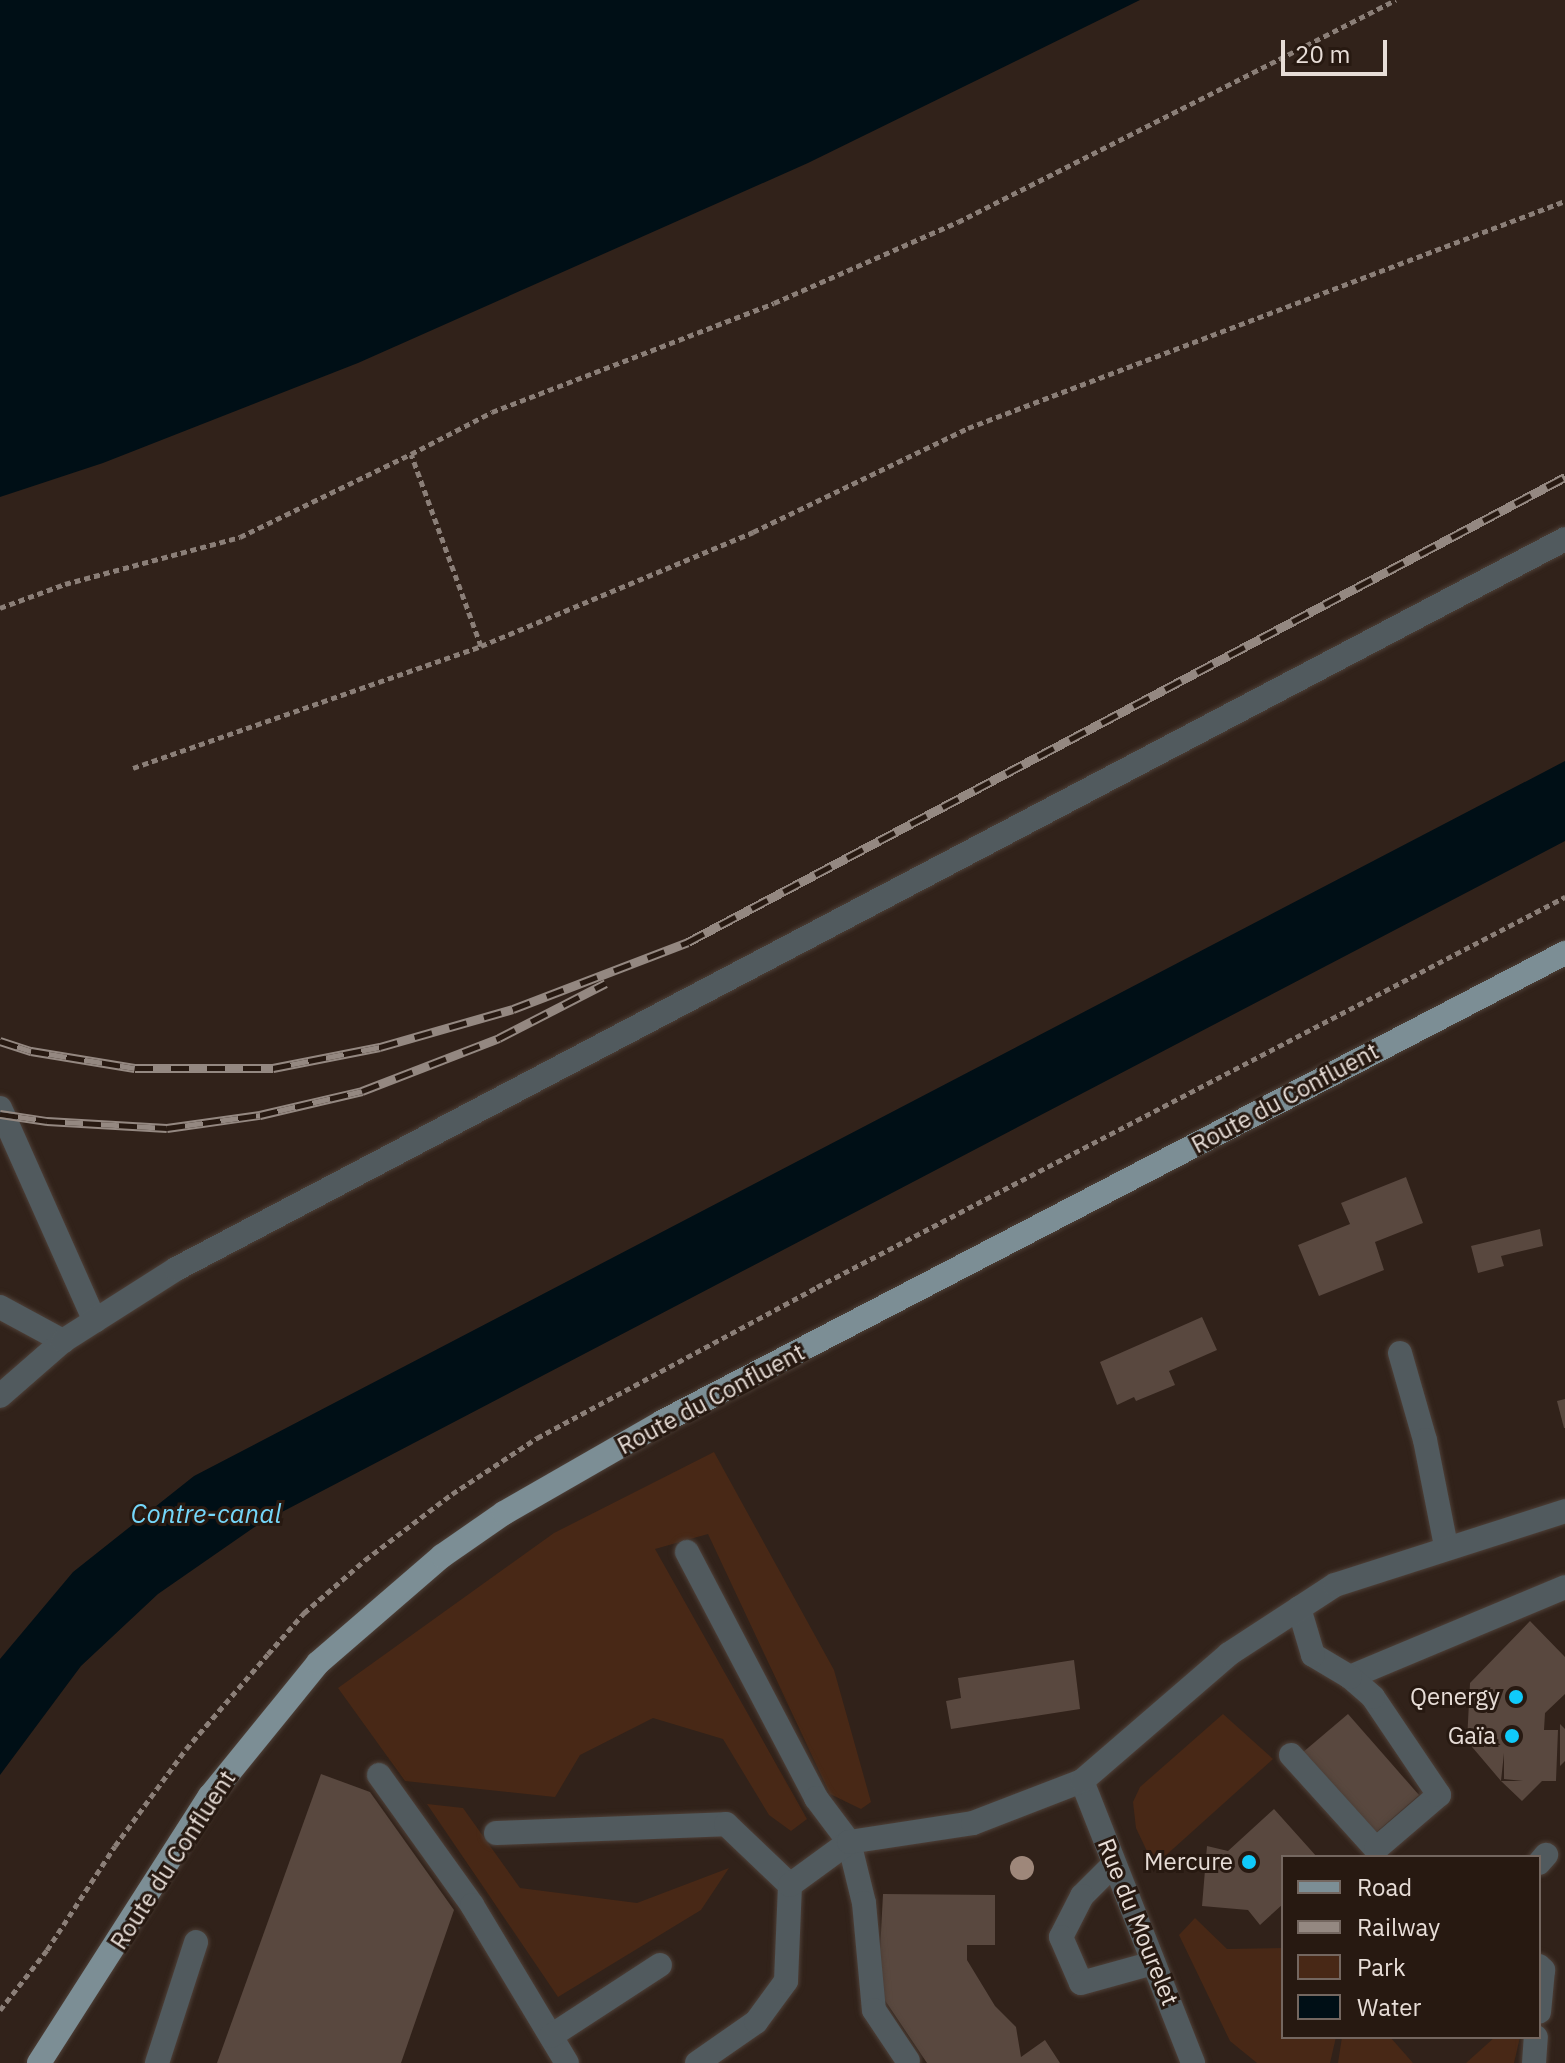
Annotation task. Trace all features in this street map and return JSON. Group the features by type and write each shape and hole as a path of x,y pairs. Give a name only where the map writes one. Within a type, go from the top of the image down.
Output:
{"main road":[{"name":"Route du Confluent","path":"39,2063 210,1796 318,1663 442,1556 504,1513 662,1422 1565,953"}],"street":[{"path":"0,1396 63,1341 176,1269 1565,539"},
{"path":"0,1108 95,1321"},
{"path":"0,1307 63,1341"},
{"path":"1400,1353 1425,1440 1446,1546"},
{"path":"697,2063 756,2022 786,1981 790,1885 849,1842 973,1823 1082,1781 1229,1654 1335,1585 1446,1546 1565,1511"},
{"path":"687,1552 816,1798 849,1842 864,1903 874,2010 908,2061"},
{"path":"1350,1677 1565,1587"},
{"path":"1291,1755 1376,1849 1439,1795 1373,1697 1350,1677 1313,1655 1299,1608"},
{"path":"379,1775 472,1905 567,2063"},
{"name":"Rue du Mourelet","path":"1082,1781 1193,2063"},
{"path":"496,1833 726,1824 790,1885"},
{"path":"1114,1864 1082,1896 1061,1937 1081,1983 1153,1963"},
{"path":"157,2063 196,1942"},
{"path":"551,2036 660,1965"},
{"path":"1541,1968 1541,1991"},
{"path":"1534,2063 1536,2039"}],"path":[{"path":"0,608 65,584 240,537 492,412 774,303 958,222 1396,0"},
{"path":"133,768 481,646 753,532 968,428 1565,201"},
{"path":"411,454 481,646"}],"green space":[{"path":"714,1452 834,1670 871,1802 861,1809 830,1794 708,1534 655,1549 807,1819 791,1831 769,1815 723,1739 653,1718 580,1755 555,1797 405,1781 338,1688 554,1533"},
{"path":"1223,1714 1273,1759 1154,1866 1136,1828 1133,1802 1140,1787"},
{"path":"427,1804 463,1808 520,1888 637,1903 729,1868 701,1910 558,1997"},
{"path":"1195,1918 1227,1949 1281,1948 1281,2039 1336,2039 1330,2063 1257,2063 1230,2041 1179,1935"},
{"path":"1342,2039 1392,2039 1413,2063 1338,2063"},
{"path":"1493,2039 1520,2039 1514,2063 1466,2063"}],"water":[{"path":"0,0 1140,0 808,163 358,363 103,463 0,497"},
{"name":"Contre-canal","path":"1565,761 1565,841 259,1524 158,1594 81,1666 0,1775 0,1659 73,1572 194,1476"}],"building":[{"path":"1406,1177 1423,1223 1375,1242 1384,1270 1319,1296 1298,1245 1350,1224 1341,1203"},
{"path":"1540,1229 1543,1246 1501,1256 1504,1266 1478,1273 1471,1246"},
{"path":"1202,1317 1217,1350 1169,1371 1175,1385 1136,1401 1134,1397 1117,1405 1100,1362"},
{"path":"1565,1399 1565,1428 1564,1428 1557,1401"},
{"path":"1530,1621 1565,1657 1565,1694 1545,1713 1544,1730 1558,1730 1556,1781 1542,1781 1522,1801 1501,1781 1467,1741 1470,1683","holes":["1504,1753 1504,1779 1523,1781 1501,1781"]},
{"path":"1074,1660 1080,1709 951,1729 946,1701 961,1698 958,1678"},
{"path":"1348,1714 1419,1795 1373,1835 1302,1753"},
{"path":"1560,1724 1565,1729 1565,1761 1560,1766"},
{"path":"321,1774 370,1792 454,1910 401,2063 217,2063"},
{"name":"Mercure","path":"1274,1809 1315,1855 1281,1855 1281,1906 1260,1925 1248,1910 1202,1906 1207,1846 1228,1851"},
{"path":"883,1894 995,1895 995,1945 967,1945 967,1960 995,2006 1016,2027 1021,2057 1045,2040 1060,2063 927,2063 878,1990"}],"railway":[{"path":"0,1041 31,1051 135,1068 273,1068 380,1047 513,1009 688,942 1565,477"},
{"path":"0,1114 47,1121 167,1128 260,1115 362,1091 499,1038 606,983"}],"place":[{"name":"Qenergy","path":"1516,1697"},
{"name":"Gaïa","path":"1512,1736"},
{"name":"Mercure","path":"1249,1862"}]}
